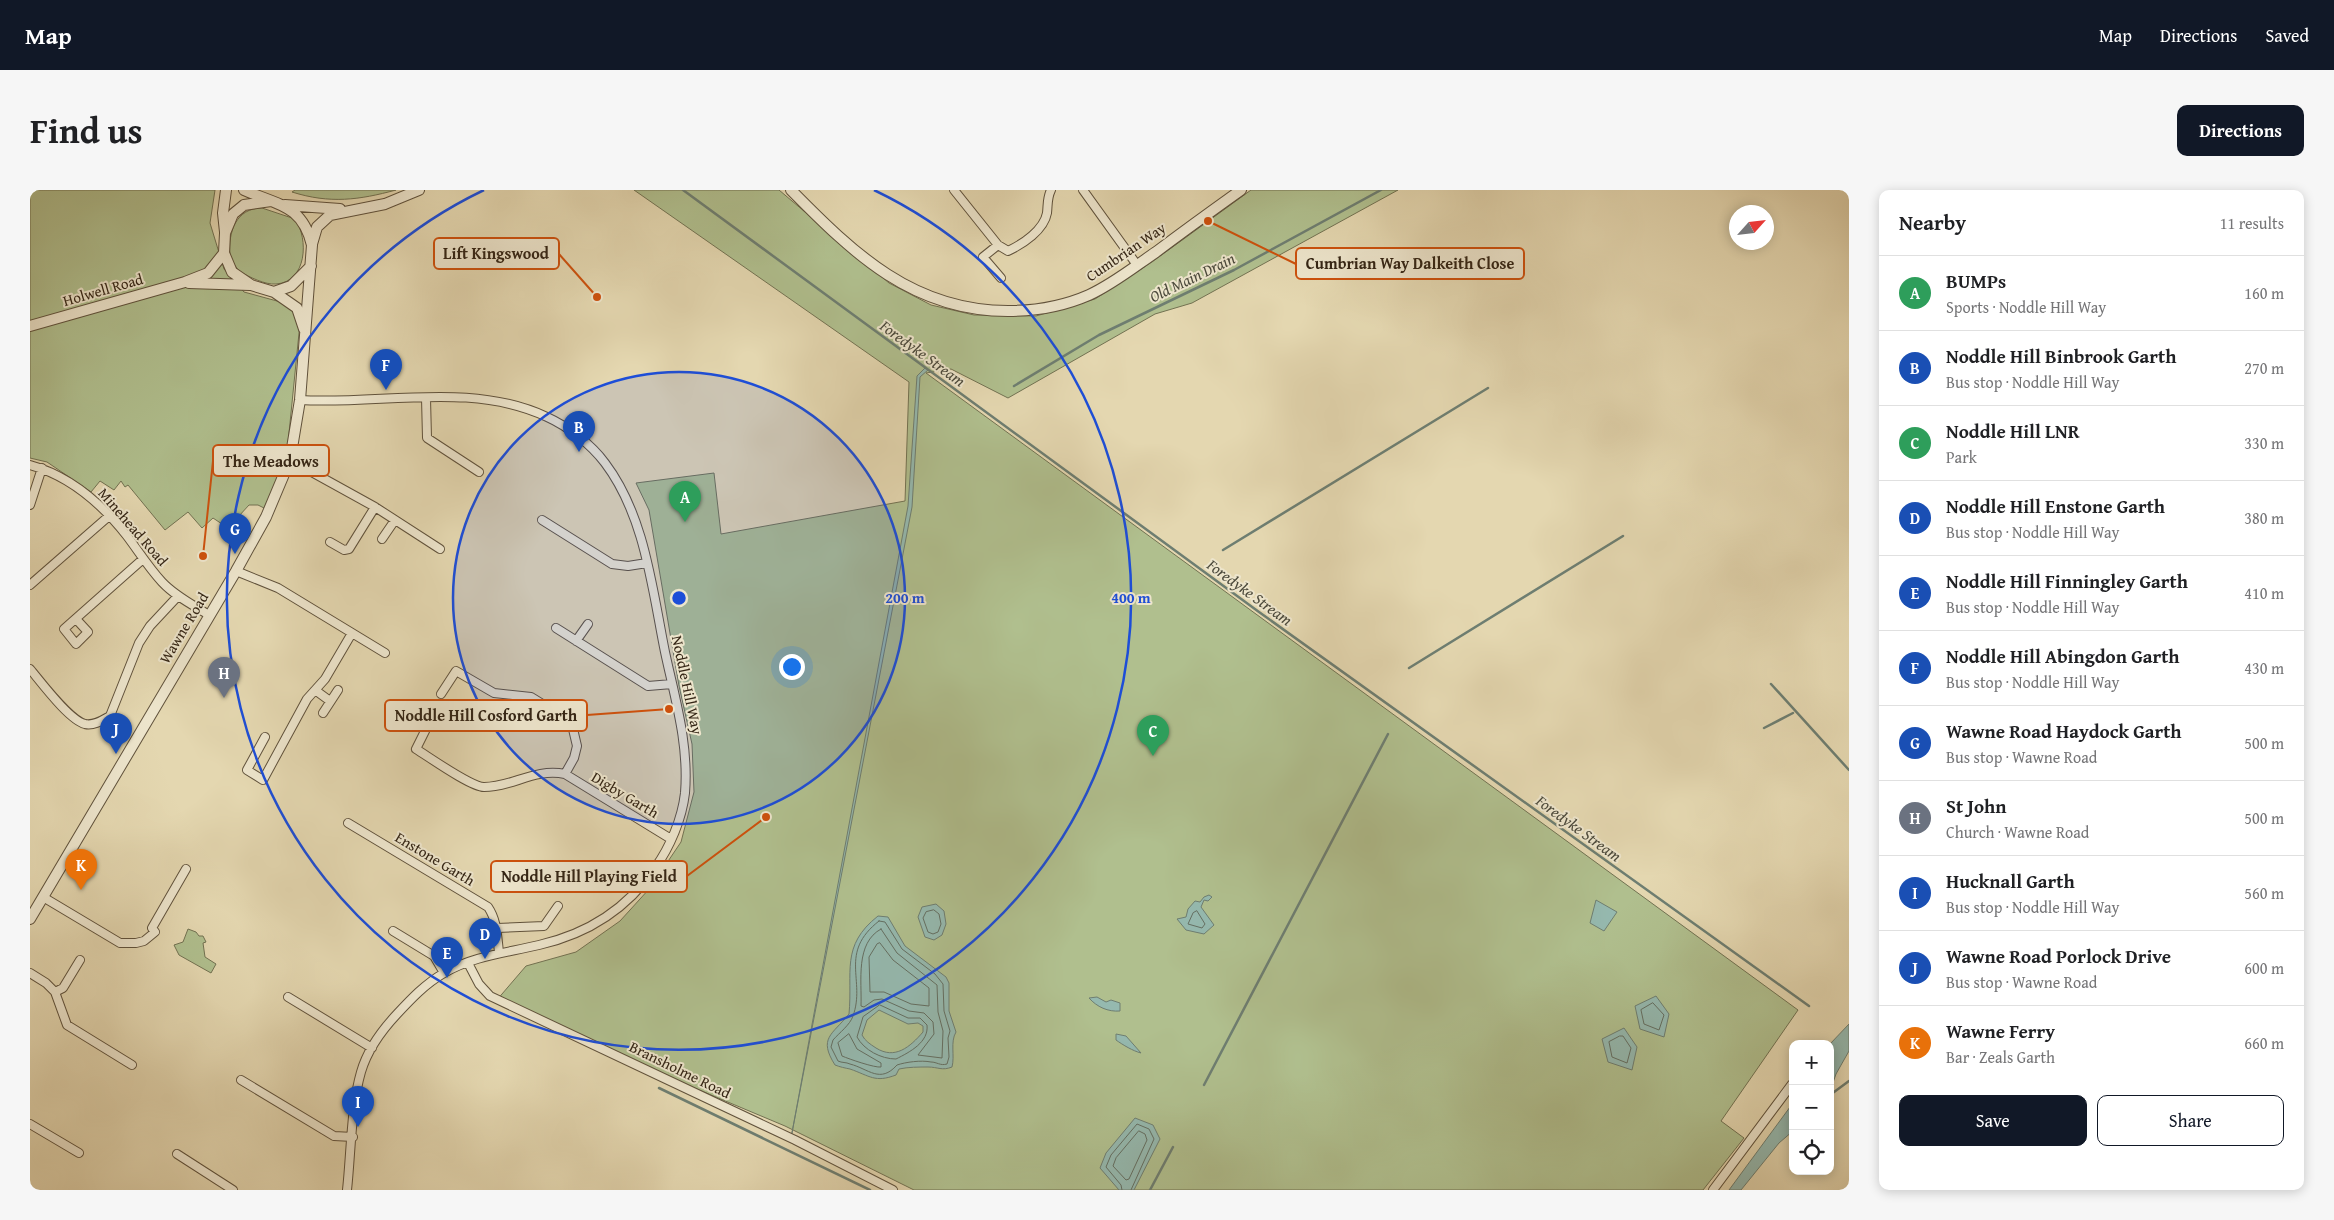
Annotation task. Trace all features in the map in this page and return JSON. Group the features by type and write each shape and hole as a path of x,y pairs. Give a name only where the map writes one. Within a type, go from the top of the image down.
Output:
{"street":[{"path":"226,190 223,212 224,253 232,272 251,286 274,292 291,286 311,266 312,245 317,228 330,215 385,204 419,190"},
{"path":"244,190 284,205 354,210"},
{"name":"Cumbrian Way","path":"787,190 879,270 918,292 951,305 989,311 1026,311 1058,305 1088,295 1117,280 1242,190"},
{"name":"Cumbrian Way","path":"791,190 808,207"},
{"path":"954,190 998,245 1008,251 1033,235 1043,224 1048,197 1052,190"},
{"path":"1087,191 1138,265"},
{"path":"225,233 233,214 244,205 271,201"},
{"path":"284,205 298,215 308,227 312,245"},
{"path":"998,245 983,257 1001,278"},
{"name":"Holwell Road","path":"30,326 185,282 208,273 224,253"},
{"name":"Wawne Road","path":"30,918 256,536 290,460 300,400 311,266"},
{"name":"Holwell Road","path":"185,282 251,286"},
{"name":"Wawne Road","path":"274,292 297,308 305,332"},
{"name":"Noddle Hill Way","path":"300,400 323,402 472,397 495,399 532,410 566,428 605,462 627,501 643,544 686,746 685,793 680,817 657,866 640,889 610,915 570,936 537,946 499,952 444,973 420,989 386,1025 361,1070 348,1190"},
{"path":"426,398 427,438 479,472"},
{"path":"290,460 375,507 440,549"},
{"name":"Minehead Road","path":"30,465 62,477 92,498 109,516 162,582 178,596 209,615"},
{"path":"30,505 42,468"},
{"path":"330,542 344,550 349,549 375,507"},
{"path":"30,586 109,516"},
{"path":"382,539 395,520"},
{"path":"542,520 612,564 628,566 647,563"},
{"path":"76,619 143,559"},
{"path":"236,571 278,588 385,653"},
{"path":"30,669 72,717 85,724 97,722 110,716 139,643 150,626 178,596"},
{"path":"576,641 588,624"},
{"path":"556,628 648,686 672,684"},
{"path":"265,737 247,770 263,780 307,699 325,679 352,633"},
{"path":"428,725 416,749 479,786 488,786 546,772 565,774 574,758 577,746 574,729 566,718 532,697 494,693 456,671 441,694"},
{"path":"315,690 330,701"},
{"path":"324,713 338,690"},
{"name":"Digby Garth","path":"565,774 671,839"},
{"name":"Enstone Garth","path":"348,823 488,907 496,928 499,952"},
{"path":"43,897 120,943 136,943 153,935 155,932 152,928 186,869"},
{"path":"496,928 544,926 558,906"},
{"path":"393,931 434,956 444,973"},
{"path":"54,992 63,988 80,960"},
{"name":"Bransholme Road","path":"468,963 479,984 490,996 795,1140 893,1190"},
{"path":"30,973 46,983 54,992 67,1026 132,1065"},
{"path":"288,997 372,1048"},
{"path":"241,1080 334,1136 353,1137"},
{"path":"1713,1190 1791,1085"},
{"path":"30,1124 79,1153"},
{"path":"177,1154 233,1190"}],"green space":[{"path":"30,190 215,190 210,223 224,269 244,292 288,304 293,308 300,323 287,453 281,473 264,508 258,505 249,505 228,528 213,518 202,528 188,512 165,530 128,485 125,487 121,481 114,490 100,481 91,492 47,462 30,458"},
{"path":"295,190 396,190 357,198 332,199 306,196 292,192"},
{"path":"634,190 779,190 889,283 931,305 974,315 1036,316 1095,299 1152,262 1251,190 1398,190 1192,303 1155,314 1008,398 951,369 926,373 1798,1010 1721,1121 1744,1138 1703,1190 914,1190 785,1126 537,1022 496,1001 526,966 576,952 620,921 650,888 681,842 694,792 692,744 679,686 649,510 636,483 714,473 721,534 905,501 909,382"},
{"path":"262,208 295,219 302,237 303,248 299,268 294,276 276,284 262,282 240,272 230,255 232,230 240,217 253,209"},
{"path":"188,929 196,932 199,936 203,936 206,942 203,943 205,957 216,964 211,973 179,955 174,945 183,942"}],"water":[{"path":"925,368 928,370 920,377 912,507 791,1138 908,506 917,376"},
{"path":"1209,895 1212,897 1208,901 1204,900 1201,907 1214,925 1204,934 1186,930 1177,919 1186,917 1188,909 1195,901 1200,902"},
{"path":"1596,900 1617,912 1604,931 1590,923"},
{"path":"936,904 944,911 946,924 942,935 934,940 925,937 918,917 922,907"},
{"path":"878,916 888,917 905,946 946,977 949,983 949,1011 956,1032 953,1040 952,1067 945,1069 928,1067 902,1068 899,1069 896,1075 877,1078 835,1065 830,1056 827,1043 829,1037 849,1014 850,972 853,949 866,927","holes":["879,1010 908,1024 918,1023 923,1026 923,1032 913,1043 896,1052 890,1053 876,1048 866,1041 862,1035 867,1020"]},
{"path":"1656,996 1669,1014 1664,1037 1640,1029 1635,1006"},
{"path":"1097,997 1106,1002 1111,1000 1120,1003 1120,1011 1111,1011 1103,1008 1089,998"},
{"path":"1849,1024 1849,1051 1834,1080 1834,1040"},
{"path":"1624,1028 1637,1047 1632,1070 1608,1062 1602,1039"},
{"path":"1116,1034 1126,1036 1141,1053 1128,1048 1116,1040"},
{"path":"1789,1108 1789,1134 1779,1143 1741,1190 1729,1190"},
{"path":"1135,1118 1153,1125 1160,1139 1134,1190 1119,1190 1100,1168 1106,1153"}],"waterway":[{"name":"Foredyke Stream","path":"683,190 1259,612 1809,1006"},
{"name":"Old Main Drain","path":"1014,386 1099,335 1234,270 1381,190"},
{"path":"1223,550 1488,388"},
{"path":"1409,668 1623,536"},
{"path":"1771,684 1849,770"},
{"path":"1764,728 1793,713"},
{"path":"1204,1085 1388,734"},
{"name":"Foredyke Stream","path":"1834,1092 1849,1081"},
{"path":"659,1088 870,1190"},
{"path":"1150,1190 1173,1147"}],"place":[{"name":"Cumbrian Way Dalkeith Close","path":"1208,221"},
{"name":"Lift Kingswood","path":"597,297"},
{"name":"Noddle Hill Abingdon Garth","path":"386,390"},
{"name":"Noddle Hill Binbrook Garth","path":"579,452"},
{"name":"BUMPs","path":"685,522"},
{"name":"Wawne Road Haydock Garth","path":"235,554"},
{"name":"The Meadows","path":"203,556"},
{"name":"St John","path":"224,698"},
{"name":"Noddle Hill Cosford Garth","path":"669,709"},
{"name":"Wawne Road Porlock Drive","path":"116,754"},
{"name":"Noddle Hill LNR","path":"1153,756"},
{"name":"Noddle Hill Playing Field","path":"766,817"},
{"name":"Wawne Ferry","path":"81,890"},
{"name":"Noddle Hill Enstone Garth","path":"485,959"},
{"name":"Noddle Hill Finningley Garth","path":"447,978"},
{"name":"Hucknall Garth","path":"358,1127"}]}
